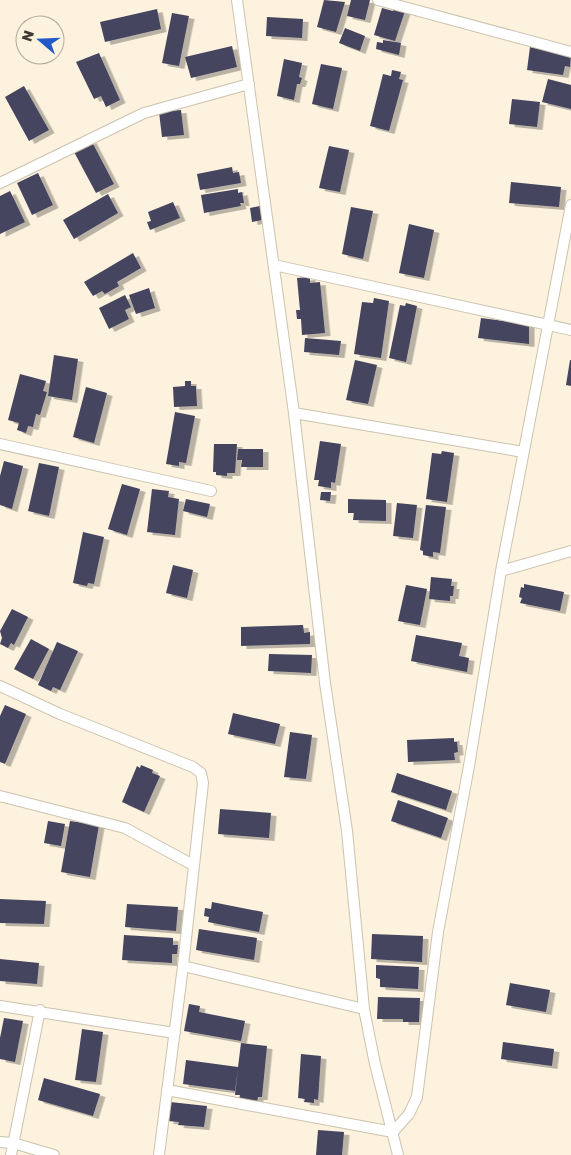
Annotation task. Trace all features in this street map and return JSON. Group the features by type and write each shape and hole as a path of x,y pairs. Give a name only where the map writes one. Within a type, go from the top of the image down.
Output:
{"street":[{"path":"237,0 294,413 324,683 347,831 364,1009 375,1064 398,1155"},
{"path":"378,0 571,52"},
{"path":"0,183 144,113 249,84"},
{"path":"393,1132 409,1114 417,1097 438,932 469,766 501,571 571,205"},
{"path":"274,265 571,330"},
{"path":"294,413 524,452"},
{"path":"0,444 211,491"},
{"path":"501,571 571,551"},
{"path":"0,686 60,714 193,767 201,774 203,783 183,966 159,1155"},
{"path":"0,796 125,828 193,864"},
{"path":"183,966 364,1009"},
{"path":"0,1006 40,1010 175,1033"},
{"path":"11,1155 40,1010"},
{"path":"167,1090 393,1132"},
{"path":"0,1142 13,1143 54,1155"}],"building":[{"path":"324,0 345,2 336,32 317,27"},
{"path":"351,0 370,0 365,20 347,16"},
{"path":"394,7 405,11 395,41 374,35 382,8 393,11"},
{"path":"157,9 161,29 105,42 100,22"},
{"path":"172,13 189,16 179,66 162,63"},
{"path":"267,17 303,19 302,38 266,36"},
{"path":"345,28 365,36 360,51 339,43"},
{"path":"383,40 401,43 399,55 376,49 377,42 383,43"},
{"path":"232,46 237,67 191,78 185,57"},
{"path":"530,47 571,54 570,67 565,66 563,75 527,70"},
{"path":"99,53 120,100 106,107 101,96 94,99 76,62"},
{"path":"284,59 302,63 299,77 302,78 300,84 297,84 294,100 277,96"},
{"path":"321,64 342,68 333,109 312,104"},
{"path":"392,70 401,72 399,79 403,80 389,131 370,126 383,74 391,76"},
{"path":"548,79 571,85 571,109 542,102"},
{"path":"24,86 49,130 29,141 5,97"},
{"path":"512,99 540,102 537,127 509,124"},
{"path":"181,110 184,135 162,137 159,112"},
{"path":"91,140 114,184 96,193 73,150"},
{"path":"329,146 349,150 340,192 319,188"},
{"path":"232,167 233,173 239,172 241,183 200,190 197,174"},
{"path":"38,173 53,205 32,215 17,183"},
{"path":"511,182 561,187 559,207 509,203"},
{"path":"238,189 238,193 242,192 244,203 240,203 241,206 204,213 201,195"},
{"path":"10,191 25,222 0,234 0,196"},
{"path":"108,194 118,213 74,239 63,220"},
{"path":"173,202 180,218 150,230 147,222 151,221 148,212"},
{"path":"260,206 262,220 252,222 250,208"},
{"path":"351,207 373,211 363,259 342,254"},
{"path":"409,224 434,230 424,278 399,273"},
{"path":"133,253 141,268 117,282 119,286 105,294 102,291 93,296 84,282"},
{"path":"310,277 310,283 320,282 325,333 302,335 301,319 297,319 296,310 300,310 297,278"},
{"path":"149,288 155,308 136,314 129,295"},
{"path":"125,295 131,307 125,310 129,319 109,329 99,308"},
{"path":"374,298 389,301 381,358 354,354 362,302 373,303"},
{"path":"406,303 417,306 406,362 389,358 400,305 405,306"},
{"path":"481,318 529,324 529,344 478,338"},
{"path":"305,338 341,341 339,355 304,352"},
{"path":"54,355 78,359 72,400 48,396"},
{"path":"355,360 377,365 368,404 346,400"},
{"path":"571,360 571,386 566,385"},
{"path":"20,374 46,381 43,391 47,392 40,415 36,414 33,427 28,426 26,433 17,430 19,423 8,420"},
{"path":"185,381 191,381 191,386 196,386 197,406 174,407 173,387 185,386"},
{"path":"86,387 107,393 94,443 73,437"},
{"path":"175,412 195,416 186,463 179,462 179,466 166,464"},
{"path":"320,441 341,444 335,483 331,482 331,488 318,486 319,480 314,480"},
{"path":"214,444 237,444 235,473 227,473 227,476 216,475 216,472 213,472"},
{"path":"238,449 263,449 263,467 241,467 242,460 237,460"},
{"path":"442,451 454,453 447,502 426,499 432,453 441,454"},
{"path":"4,461 23,466 12,509 0,505 0,476"},
{"path":"39,463 59,467 49,516 28,511"},
{"path":"122,484 140,489 127,535 108,529"},
{"path":"152,489 169,491 168,497 179,499 175,535 147,532"},
{"path":"321,492 331,492 330,501 320,500"},
{"path":"186,499 210,504 207,517 183,511"},
{"path":"348,499 386,500 386,521 353,520 354,513 348,513"},
{"path":"397,503 417,505 413,538 393,536"},
{"path":"426,505 446,507 440,553 433,552 433,557 423,555 423,551 420,550"},
{"path":"83,532 104,537 94,584 88,583 87,586 73,583"},
{"path":"173,565 193,570 187,598 166,593"},
{"path":"431,577 452,579 451,586 454,586 453,596 450,596 450,601 429,599"},
{"path":"524,584 564,592 560,611 520,603 522,598 519,597 521,587 524,588"},
{"path":"406,585 427,589 420,625 398,621"},
{"path":"12,609 28,617 14,645 11,643 8,648 0,644 2,638 0,631"},
{"path":"303,625 304,633 310,632 310,644 241,646 241,627"},
{"path":"416,635 462,643 459,656 469,658 467,672 411,661"},
{"path":"31,639 49,649 33,679 14,669"},
{"path":"57,642 78,651 60,690 53,687 51,691 38,685"},
{"path":"269,654 312,655 311,673 268,671"},
{"path":"5,705 26,714 5,764 0,762 0,716"},
{"path":"233,713 280,724 275,744 228,734"},
{"path":"290,732 312,735 306,779 284,777"},
{"path":"454,738 454,742 457,742 458,752 454,753 455,760 408,762 407,740"},
{"path":"141,765 153,770 152,773 160,776 144,812 122,802 137,766 140,768"},
{"path":"397,773 452,791 446,810 391,792"},
{"path":"398,800 448,818 441,838 391,821"},
{"path":"220,809 271,813 269,838 218,834"},
{"path":"48,821 65,824 61,846 44,843"},
{"path":"70,821 99,825 90,877 61,872"},
{"path":"0,899 46,901 44,924 0,923"},
{"path":"212,902 263,912 259,932 208,922 209,917 204,916 205,908 211,909"},
{"path":"127,904 178,907 176,931 125,927"},
{"path":"199,929 257,938 254,960 196,950"},
{"path":"372,934 423,936 422,962 371,959"},
{"path":"124,935 173,938 173,945 178,945 177,954 172,954 172,963 122,960"},
{"path":"0,959 39,963 37,984 0,981"},
{"path":"376,965 419,967 418,989 380,987 380,979 376,978"},
{"path":"510,983 550,990 546,1012 506,1005"},
{"path":"378,997 420,998 419,1022 403,1022 403,1019 377,1019"},
{"path":"189,1004 200,1006 199,1012 245,1021 241,1041 184,1031"},
{"path":"4,1018 23,1021 15,1062 0,1059 0,1038"},
{"path":"82,1029 103,1032 96,1082 75,1080"},
{"path":"503,1042 554,1049 552,1066 501,1059"},
{"path":"241,1043 267,1046 262,1097 258,1097 257,1102 239,1100 240,1095 235,1095 238,1069 235,1091 183,1084 186,1060 238,1067"},
{"path":"301,1054 321,1056 318,1100 314,1099 314,1103 304,1102 305,1099 298,1098"},
{"path":"44,1078 100,1094 93,1116 38,1100"},
{"path":"170,1102 207,1106 204,1127 178,1125 179,1122 168,1121"},
{"path":"318,1130 344,1132 342,1155 316,1155"}]}
